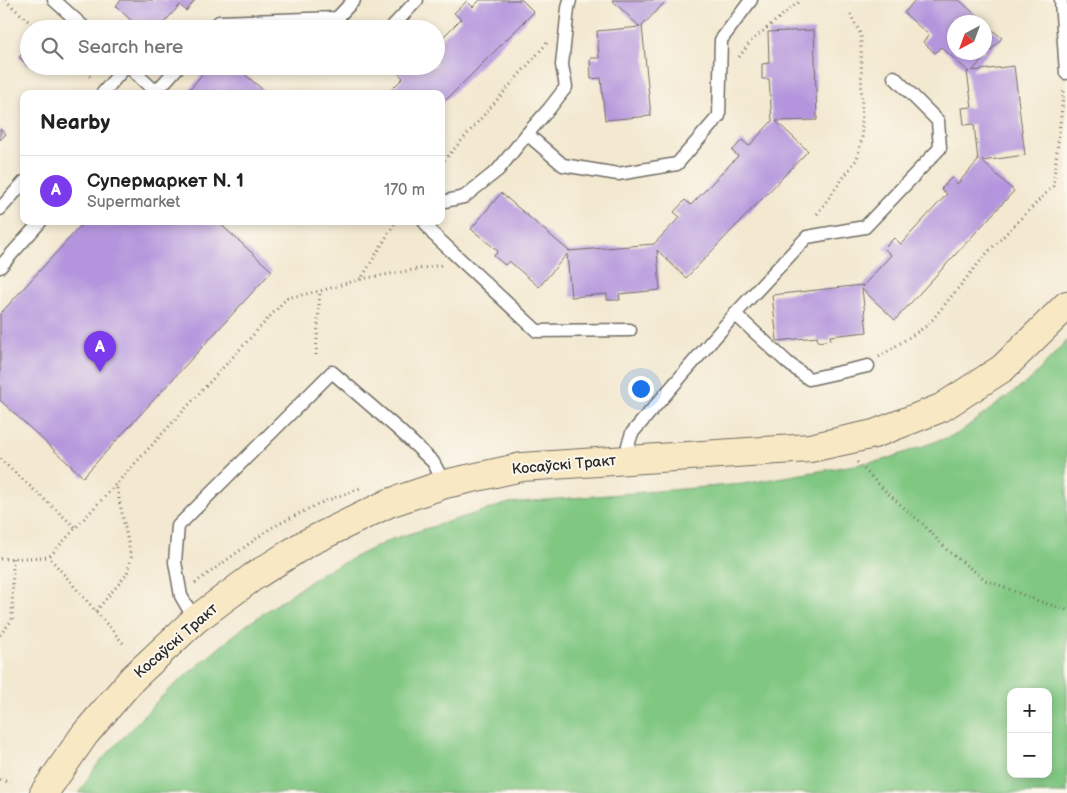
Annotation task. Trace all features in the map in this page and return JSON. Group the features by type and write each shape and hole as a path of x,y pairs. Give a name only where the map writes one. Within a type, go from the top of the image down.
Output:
{"main road":[{"name":"Косаўскі Тракт","path":"44,793 86,734 133,678 195,620 253,577 305,544 389,503 445,484 522,467 810,448 874,434 941,408 1003,368 1067,305"}],"lane":[{"path":"54,0 76,20"},
{"path":"278,20 337,18 354,0"},
{"path":"399,20 418,0"},
{"path":"526,134 563,166 618,174 677,164 719,116 721,40 751,0"},
{"path":"1060,0 1066,73"},
{"path":"445,201 464,197 498,170 566,87 562,64 569,4"},
{"path":"106,90 119,75"},
{"path":"137,75 153,90"},
{"path":"159,90 171,75"},
{"path":"632,459 628,445 632,434 735,314 806,237 866,227 940,148 938,121 894,78"},
{"path":"0,209 20,186"},
{"path":"0,267 37,225"},
{"path":"427,225 456,256 537,331 630,330"},
{"path":"735,314 788,363 809,379 868,366"},
{"path":"195,620 181,596 175,562 178,526 332,372 406,436 432,462 445,484"}],"path":[{"path":"5,0 26,20"},
{"path":"739,57 751,41 801,0"},
{"path":"445,159 545,45 569,4"},
{"path":"818,214 857,159 862,137 861,35 849,12"},
{"path":"868,366 928,325 987,253 1053,186 1066,73"},
{"path":"360,279 394,225"},
{"path":"0,559 49,557 287,298 320,291 360,279 449,264 456,256"},
{"path":"316,355 320,291"},
{"path":"0,458 76,528"},
{"path":"860,466 923,524 949,552 986,580 1041,602 1067,610"},
{"path":"96,611 127,574 131,557 116,484"},
{"path":"49,557 123,644"},
{"path":"0,635 12,620 14,558"},
{"path":"0,780 10,782"}],"green space":[{"path":"1067,340 1067,793 79,793 96,766 165,693 245,626 322,573 392,539 509,503 743,484 884,460 957,434 1031,379"}],"building":[{"path":"121,0 195,0 186,11 180,5 166,20 131,20 116,6"},
{"path":"480,0 522,0 534,12 445,101 445,90 391,90 403,78 400,75 445,75 445,35 461,19 454,13 467,1 473,7"},
{"path":"612,0 667,0 642,26 651,116 605,120 601,78 591,79 590,58 599,58 597,31 640,27"},
{"path":"915,0 959,0 976,15 947,15 947,52 941,47 935,53 923,42 929,35 904,13"},
{"path":"814,30 817,120 776,121 808,151 686,278 657,250 660,290 619,294 620,300 607,300 607,294 571,297 567,254 539,287 509,261 505,265 494,256 498,251 471,229 501,193 569,251 654,244 680,217 674,212 685,200 691,205 738,156 732,151 742,140 749,146 772,121 769,79 762,79 762,64 769,63 768,32"},
{"path":"992,30 1002,38 992,49"},
{"path":"956,60 982,60 972,71 1014,66 1025,155 982,161 1014,191 895,320 862,289 867,332 830,336 831,340 818,342 817,337 777,341 772,295 862,285 862,287 891,255 884,248 894,238 901,244 947,194 941,189 951,178 957,184 978,161 974,124 964,125 962,108 972,107 967,72 969,72"},
{"path":"202,75 246,75 263,90 191,90"},
{"path":"0,129 6,134 0,140"},
{"path":"81,225 221,225 272,271 83,477 0,400 0,314"}],"place":[{"name":"Супермаркет N. 1","path":"100,372"}]}
